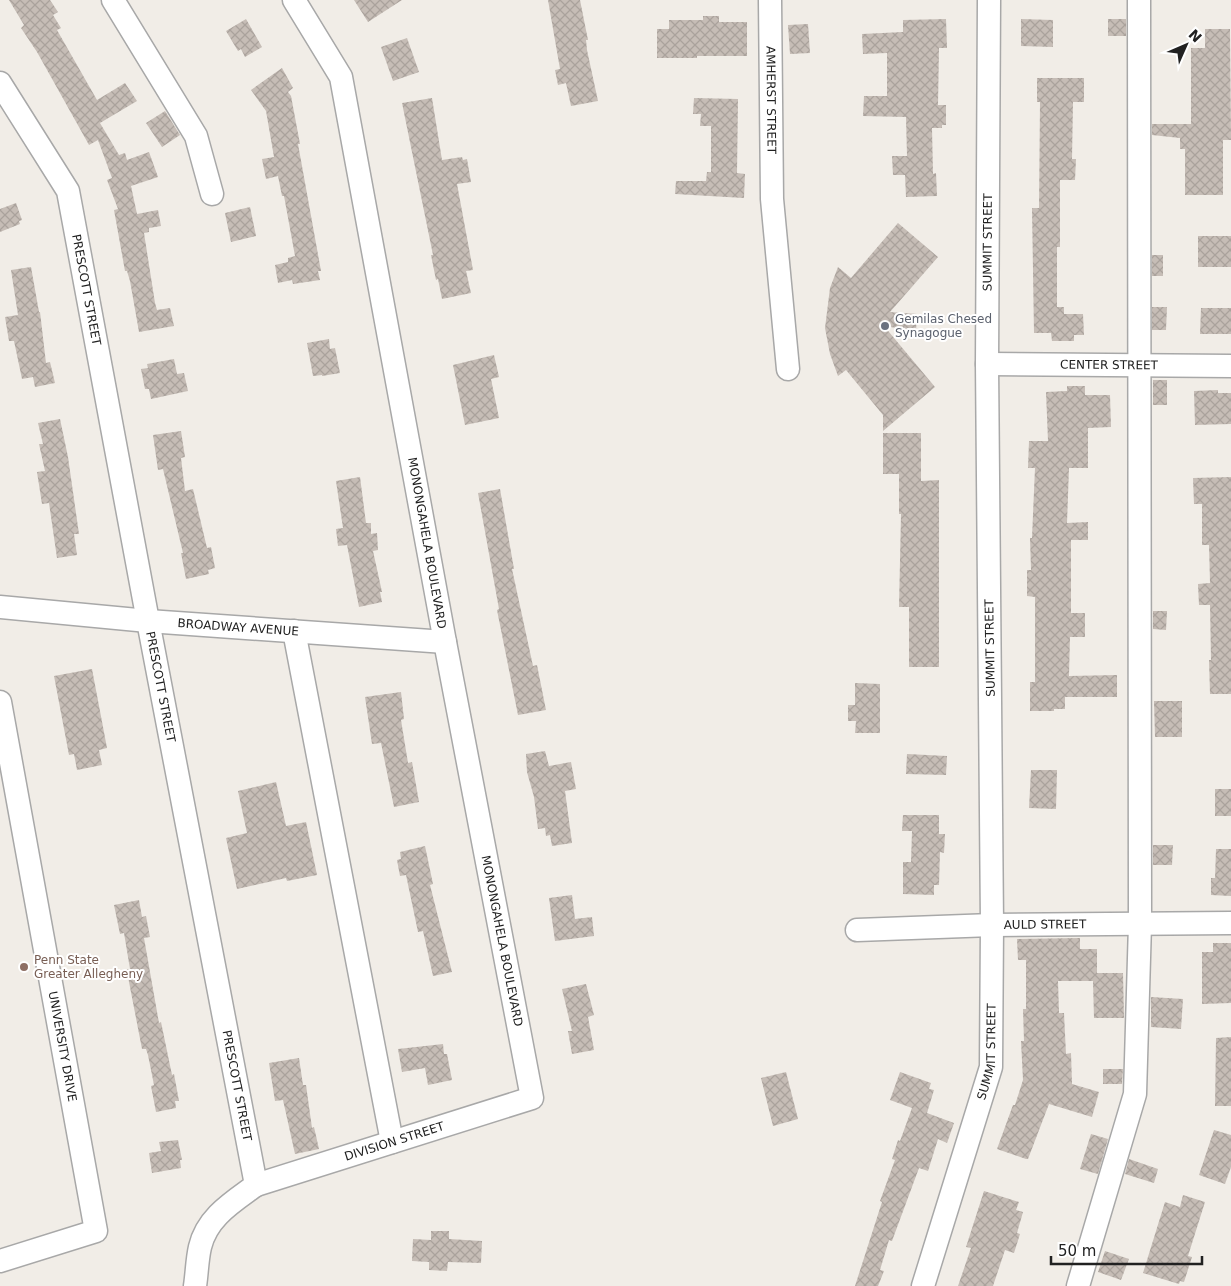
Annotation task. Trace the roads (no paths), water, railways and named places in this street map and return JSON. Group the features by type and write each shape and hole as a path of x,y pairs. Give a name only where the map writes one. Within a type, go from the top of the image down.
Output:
{"street":[{"path":"113,0 196,136 212,194"},
{"name":"MONONGAHELA BOULEVARD","path":"294,0 341,77 445,642 532,1098"},
{"name":"AMHERST STREET","path":"770,0 772,200 788,368"},
{"name":"SUMMIT STREET","path":"923,1286 991,1068 992,924 987,364 989,0"},
{"path":"1078,1286 1134,1094 1140,924 1139,0"},
{"name":"PRESCOTT STREET","path":"0,83 68,191 256,1185"},
{"name":"CENTER STREET","path":"987,364 1231,366"},
{"name":"BROADWAY AVENUE","path":"0,607 148,621 445,642"},
{"path":"294,631 392,1142"},
{"name":"UNIVERSITY DRIVE","path":"0,702 96,1231 0,1261"},
{"name":"AULD STREET","path":"857,930 992,924 1231,923"},
{"name":"DIVISION STREET","path":"256,1185 532,1098"},
{"path":"195,1286 200,1246 208,1227 220,1212 256,1185"}],"place":[{"name":"Gemilas Chesed Synagogue","path":"885,326"},
{"name":"Penn State Greater Allegheny","path":"24,967"}]}
